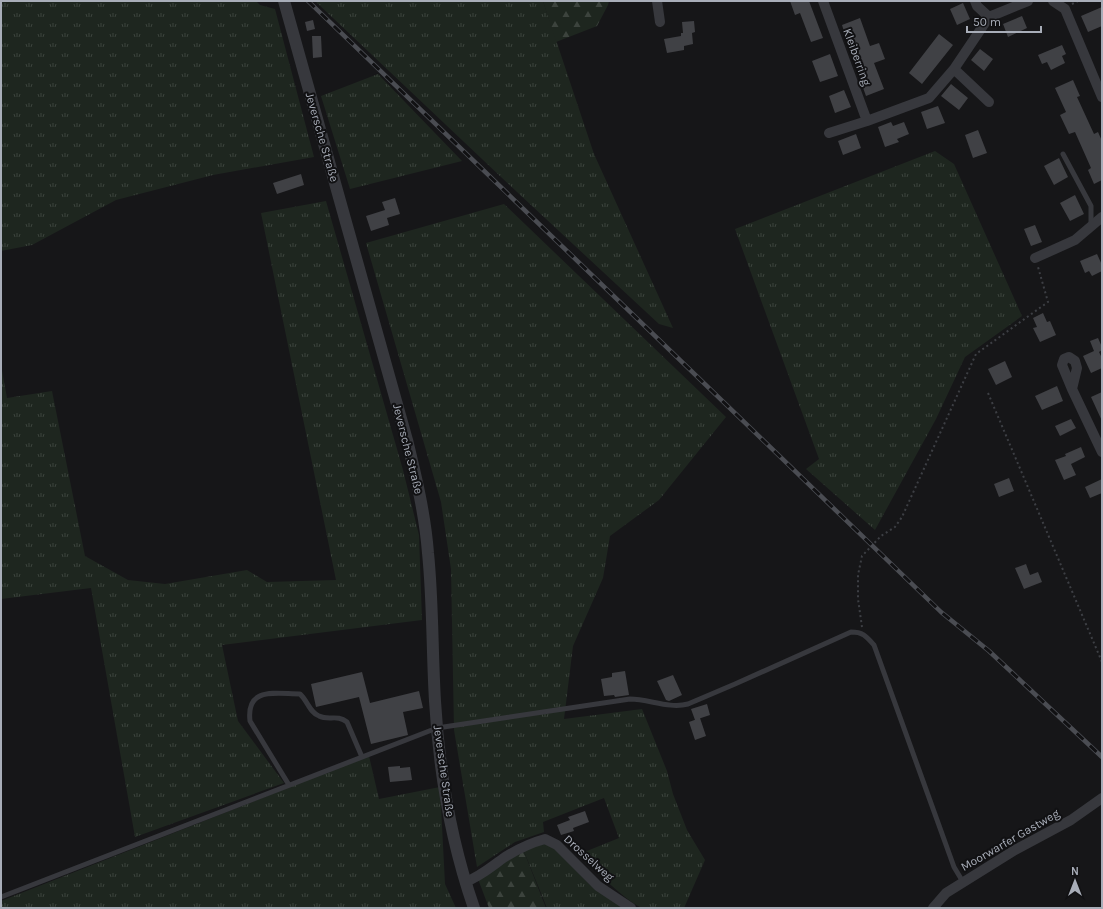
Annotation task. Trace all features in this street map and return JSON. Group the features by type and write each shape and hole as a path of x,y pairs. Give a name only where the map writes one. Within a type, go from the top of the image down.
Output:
{"street":[{"name":"Jeversche Straße","path":"284,1 407,440 418,486 428,552 437,728 448,807 465,882 474,908"},
{"path":"657,1 660,22"},
{"name":"Kleiberring","path":"823,1 867,121"},
{"path":"975,1 977,6 989,17"},
{"path":"829,133 867,121 929,98 954,69 989,17 1028,1"},
{"path":"1053,1 1065,9 1102,97"},
{"path":"954,69 989,102"},
{"path":"1035,258 1075,240 1102,217"},
{"path":"1072,389 1102,452"},
{"name":"Moorwarfer Gastweg","path":"933,908 946,893 1015,850 1071,820 1102,798"},
{"name":"Drosselweg","path":"465,882 474,879 523,846 545,839 557,845 598,886 631,908"}],"lane":[{"path":"1062,154 1091,206 1091,226"},
{"path":"1,897 437,728 640,699 680,706 735,684 851,632 860,632 874,645 954,867 964,882"},
{"path":"289,785 250,721 249,711 251,704 253,700 262,694 300,694 306,699 311,710 319,716 342,718 347,722 362,757"}],"path":[{"path":"863,634 858,599 858,575 862,556 881,536 895,527 902,517 976,354 1048,302 1035,258"},
{"path":"988,393 1102,662"}],"green space":[{"path":"1,1 256,1 260,5 275,9 314,157 213,175 116,200 32,245 1,251"},
{"path":"315,1 543,1 594,154 673,328 659,324"},
{"path":"543,1 609,1 597,26 556,42"},
{"path":"378,74 462,161 350,189 321,96"},
{"path":"935,151 954,164 1022,316 965,357 936,419 875,530 806,469 819,459 735,229"},
{"path":"326,201 403,470 419,535 422,620 222,645 238,721 284,783 135,837 91,588 1,599 1,365 7,398 52,391 85,556 128,580 165,584 247,570 267,582 336,580 261,213"},
{"path":"504,204 726,417 659,500 610,536 603,578 573,646 564,719 642,709 667,771 673,794 687,830 705,860 684,908 643,908 620,893 577,855 619,838 604,798 543,822 544,832 515,842 477,867 454,730 451,569 441,502 366,243"},
{"path":"369,756 379,799 440,787 445,884 456,908 1,908 1,901"},
{"path":"545,843 556,849 589,884 623,908 547,908 523,849"},
{"path":"523,849 546,908 489,908 478,879"}],"building":[{"path":"790,1 809,1 823,38 811,42 800,13 795,15"},
{"path":"963,3 970,19 957,25 950,9"},
{"path":"1102,7 1102,26 1088,32 1081,16"},
{"path":"1022,16 1027,28 1008,37 1003,24"},
{"path":"860,18 870,46 879,43 885,59 874,63 884,89 866,96 861,82 866,80 851,39 847,41 842,25"},
{"path":"313,20 315,29 307,31 305,22"},
{"path":"694,21 695,32 692,33 693,44 684,46 684,50 667,53 664,39 681,36 681,33 683,33 682,22"},
{"path":"939,34 953,45 922,84 909,73"},
{"path":"312,36 321,36 322,57 313,58"},
{"path":"1062,45 1066,54 1062,56 1065,63 1051,70 1047,62 1042,64 1038,55"},
{"path":"980,49 993,59 984,71 971,60"},
{"path":"830,54 838,76 820,82 812,61"},
{"path":"1073,80 1080,96 1077,97 1094,134 1098,132 1102,141 1102,180 1094,184 1088,170 1091,168 1075,132 1069,134 1060,115 1066,112 1055,88"},
{"path":"951,84 968,98 959,110 941,96"},
{"path":"844,90 851,107 835,113 829,96"},
{"path":"938,106 945,123 927,129 921,112"},
{"path":"891,122 893,126 904,122 909,134 897,139 899,142 885,147 878,127"},
{"path":"978,130 987,153 973,158 965,135"},
{"path":"856,134 861,148 843,155 838,141"},
{"path":"1059,158 1068,177 1054,185 1044,166"},
{"path":"301,174 304,185 277,194 273,183"},
{"path":"1075,195 1084,214 1070,221 1060,203"},
{"path":"395,198 400,214 387,218 389,225 371,231 366,216 385,210 382,202"},
{"path":"1035,225 1042,242 1031,246 1024,229"},
{"path":"1097,254 1102,265 1102,271 1092,276 1089,271 1085,273 1080,261"},
{"path":"1043,313 1047,322 1050,321 1056,335 1040,342 1033,328 1037,327 1033,318"},
{"path":"1098,338 1102,347 1102,350 1099,352 1102,358 1102,368 1091,373 1083,356 1094,351 1090,341"},
{"path":"1005,361 1012,377 996,385 988,369"},
{"path":"1057,386 1063,401 1042,410 1035,396"},
{"path":"1102,392 1102,421 1091,397"},
{"path":"1071,419 1076,428 1060,436 1055,426"},
{"path":"1081,447 1085,457 1071,464 1076,475 1064,480 1055,460 1066,456 1065,454"},
{"path":"1009,478 1014,491 999,497 994,484"},
{"path":"1102,479 1102,493 1090,498 1085,487"},
{"path":"1026,564 1030,575 1038,572 1042,582 1024,589 1015,568"},
{"path":"625,671 629,695 615,697 614,695 604,696 601,679 612,677 612,673"},
{"path":"362,672 370,703 419,691 423,708 403,712 408,735 371,744 359,697 316,707 311,684"},
{"path":"673,675 682,695 669,701 666,700 657,681"},
{"path":"707,704 710,715 695,720 691,709"},
{"path":"700,718 706,736 695,740 689,722"},
{"path":"400,766 400,768 410,767 412,780 390,782 388,767"},
{"path":"585,811 589,822 573,828 574,831 561,835 557,825 570,820 568,817"}],"railway":[{"path":"308,1 941,612 989,651 1102,757"}]}
